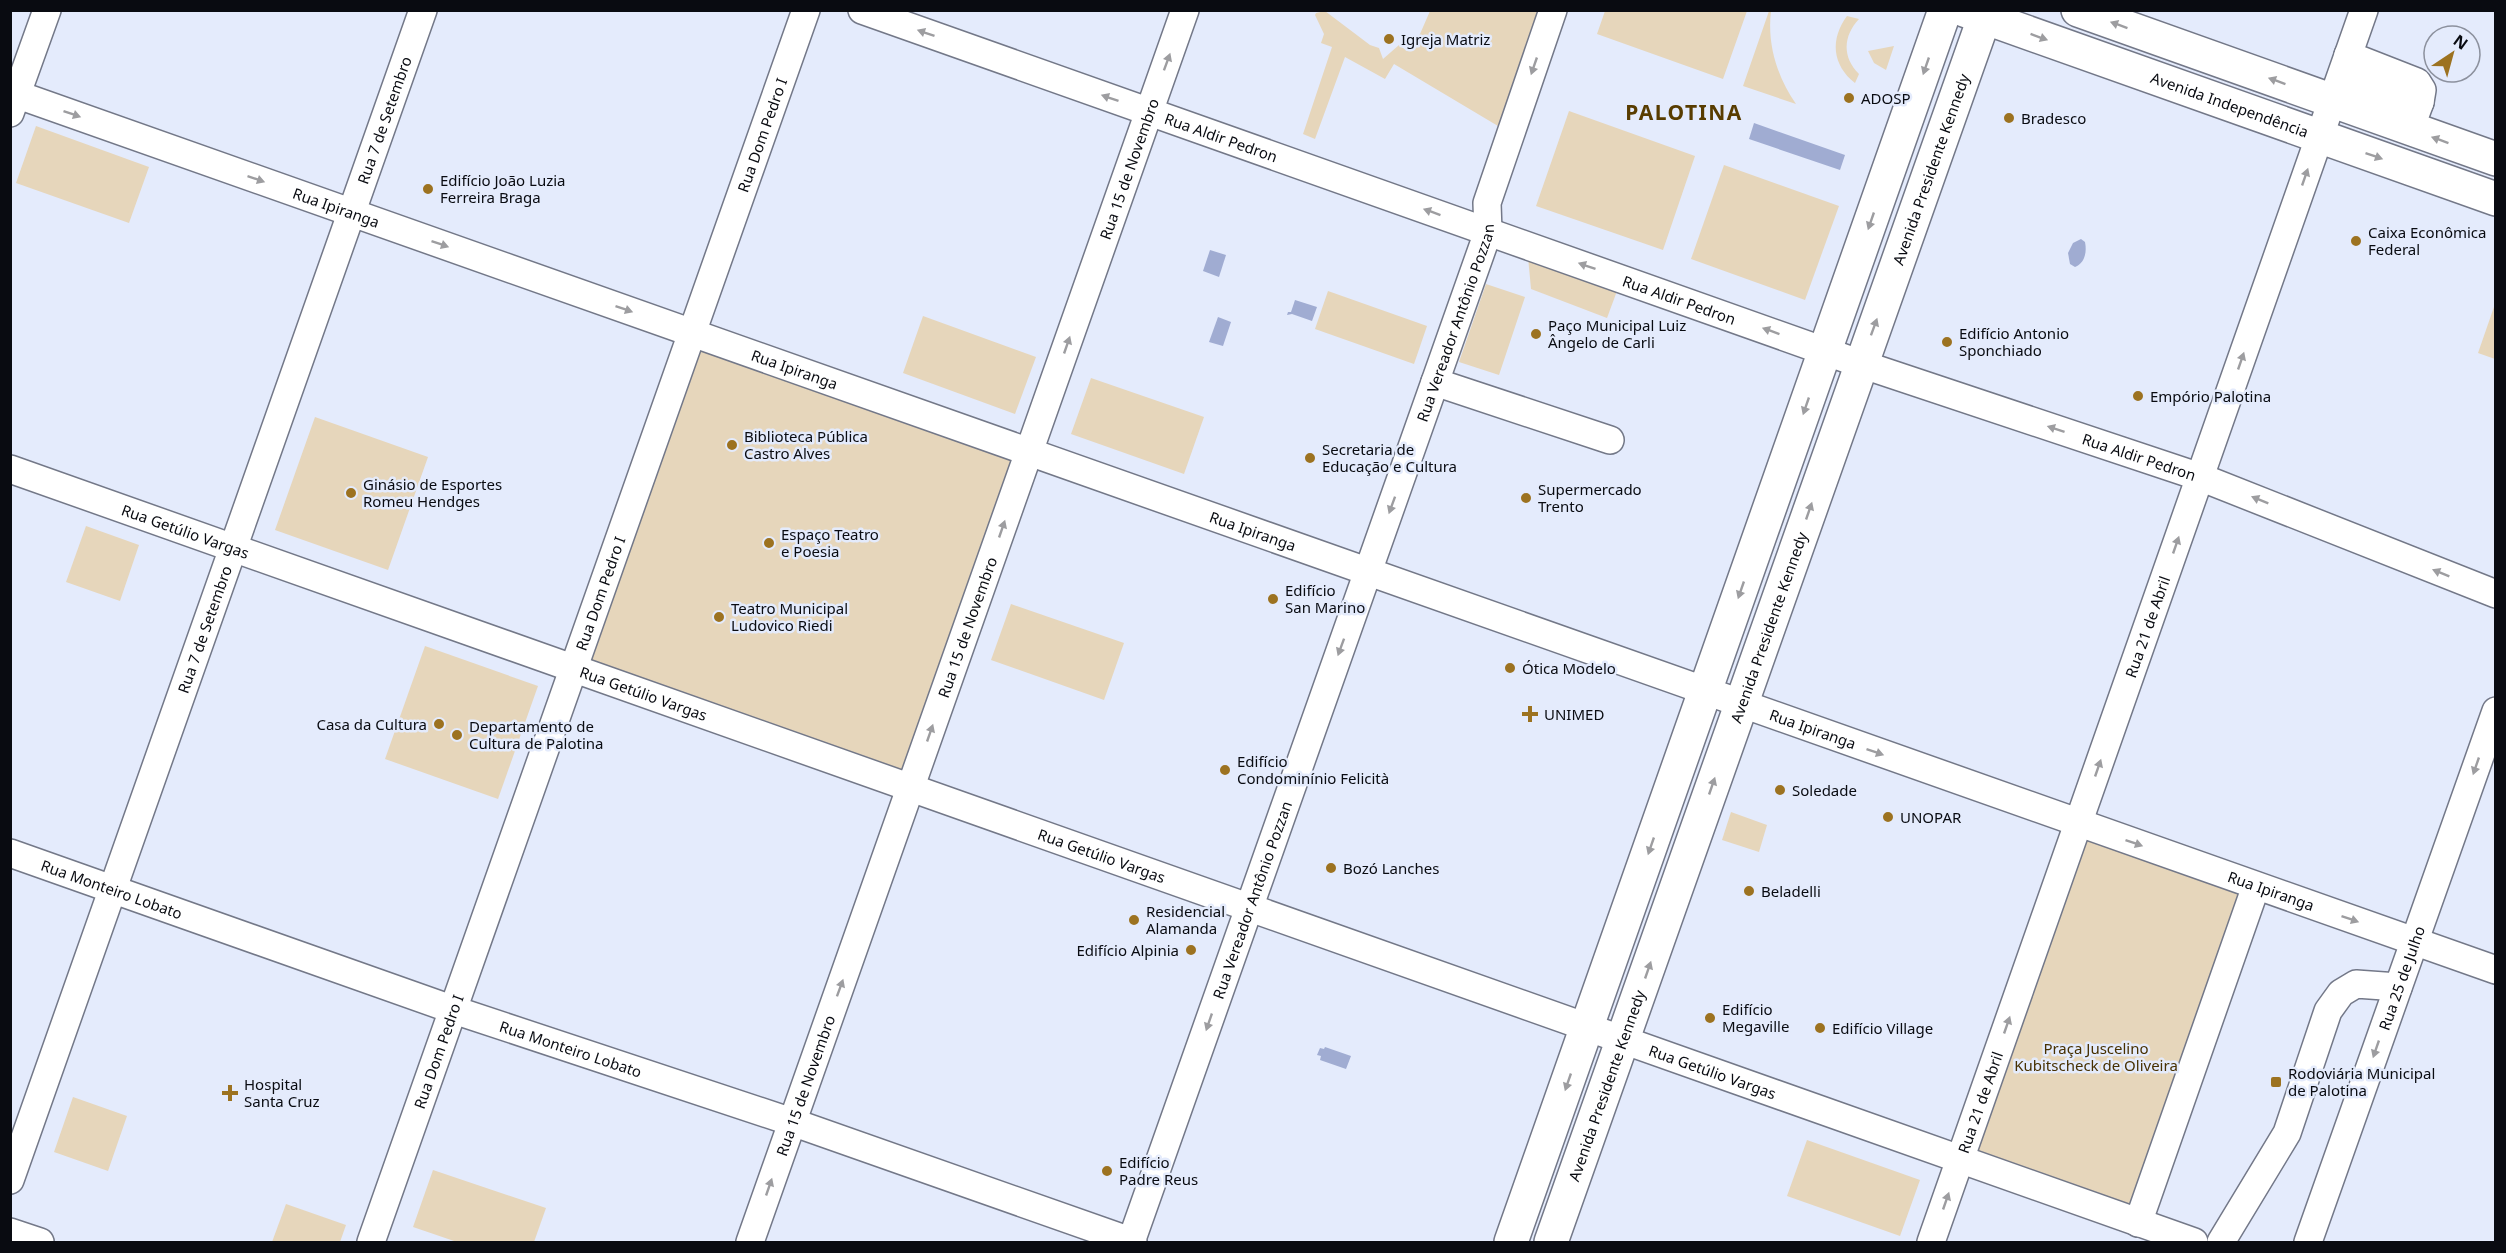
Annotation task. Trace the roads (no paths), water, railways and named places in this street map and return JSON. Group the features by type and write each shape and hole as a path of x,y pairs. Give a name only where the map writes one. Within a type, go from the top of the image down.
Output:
{"main road":[{"path":"1511,1242 1945,10"},
{"path":"2078,10 2159,39 2341,77 2496,159"},
{"name":"Avenida Independência","path":"1978,13 2148,76 2496,199"},
{"name":"Avenida Presidente Kennedy","path":"1551,1242 1928,177 1978,13"},
{"path":"2148,76 2159,39"},
{"path":"1891,166 1928,177"}],"street":[{"path":"13,100 47,10"},
{"name":"Rua 7 de Setembro","path":"10,1180 423,10"},
{"name":"Rua Dom Pedro I","path":"371,1242 806,10"},
{"name":"Rua Aldir Pedron","path":"862,10 1861,364 2200,477 2496,594"},
{"name":"Rua 15 de Novembro","path":"750,1242 1185,10"},
{"name":"Rua Vereador Antônio Pozzan","path":"1132,1242 1488,232 1487,203 1553,10"},
{"name":"Rua 21 de Abril","path":"1931,1242 2364,10"},
{"path":"2341,77 2417,82 2422,90 2415,116"},
{"name":"Rua Ipiranga","path":"13,100 352,213 2496,970"},
{"path":"1435,382 1611,440"},
{"name":"Rua Getúlio Vargas","path":"10,469 2194,1242"},
{"name":"Rua 25 de Julho","path":"2308,1242 2496,711"},
{"name":"Rua Monteiro Lobato","path":"10,853 454,1010 792,1122 1132,1242"},
{"path":"2138,1223 2256,886"},
{"path":"2221,1242 2287,1133 2328,1011 2341,993 2356,984 2398,987"},
{"path":"10,1232 40,1242"}],"water":[{"path":"1754,123 1845,155 1840,170 1749,139"},
{"path":"2081,239 2085,242 2086,250 2083,260 2075,267 2070,264 2068,253 2073,243"},
{"path":"1210,250 1226,255 1219,277 1203,271"},
{"path":"1295,300 1317,307 1312,321 1292,314 1287,315 1291,312"},
{"path":"1218,317 1231,322 1223,346 1209,342"},
{"path":"1325,1047 1351,1056 1346,1069 1320,1060 1321,1056 1317,1055 1320,1048"}],"place":[{"name":"Igreja Matriz","path":"1389,39"},
{"name":"ADOSP","path":"1849,98"},
{"name":"Bradesco","path":"2009,118"},
{"name":"Edifício João Luzia Ferreira Braga","path":"428,189"},
{"name":"Caixa Econômica Federal","path":"2356,241"},
{"name":"Paço Municipal Luiz Ângelo de Carli","path":"1536,334"},
{"name":"Edifício Antonio Sponchiado","path":"1947,342"},
{"name":"Empório Palotina","path":"2138,396"},
{"name":"Biblioteca Pública Castro Alves","path":"732,445"},
{"name":"Secretaria de Educação e Cultura","path":"1310,458"},
{"name":"Ginásio de Esportes Romeu Hendges","path":"351,493"},
{"name":"Supermercado Trento","path":"1526,498"},
{"name":"Espaço Teatro e Poesia","path":"769,543"},
{"name":"Edifício San Marino","path":"1273,599"},
{"name":"Teatro Municipal Ludovico Riedi","path":"719,617"},
{"name":"Ótica Modelo","path":"1510,668"},
{"name":"UNIMED","path":"1530,714"},
{"name":"Casa da Cultura","path":"439,724"},
{"name":"Departamento de Cultura de Palotina","path":"457,735"},
{"name":"Edifício Condominínio Felicità","path":"1225,770"},
{"name":"Soledade","path":"1780,790"},
{"name":"UNOPAR","path":"1888,817"},
{"name":"Bozó Lanches","path":"1331,868"},
{"name":"Beladelli","path":"1749,891"},
{"name":"Residencial Alamanda","path":"1134,920"},
{"name":"Edifício Alpinia","path":"1191,950"},
{"name":"Edifício Megaville","path":"1710,1018"},
{"name":"Edifício Village","path":"1820,1028"},
{"name":"Rodoviária Municipal de Palotina","path":"2276,1082"},
{"name":"Hospital Santa Cruz","path":"230,1093"},
{"name":"Edifício Padre Reus","path":"1107,1171"}],"district":[{"name":"PALOTINA","path":"1684,112"}],"park label":[{"name":"Praça Juscelino Kubitscheck de Oliveira","path":"2096,1056"}]}
